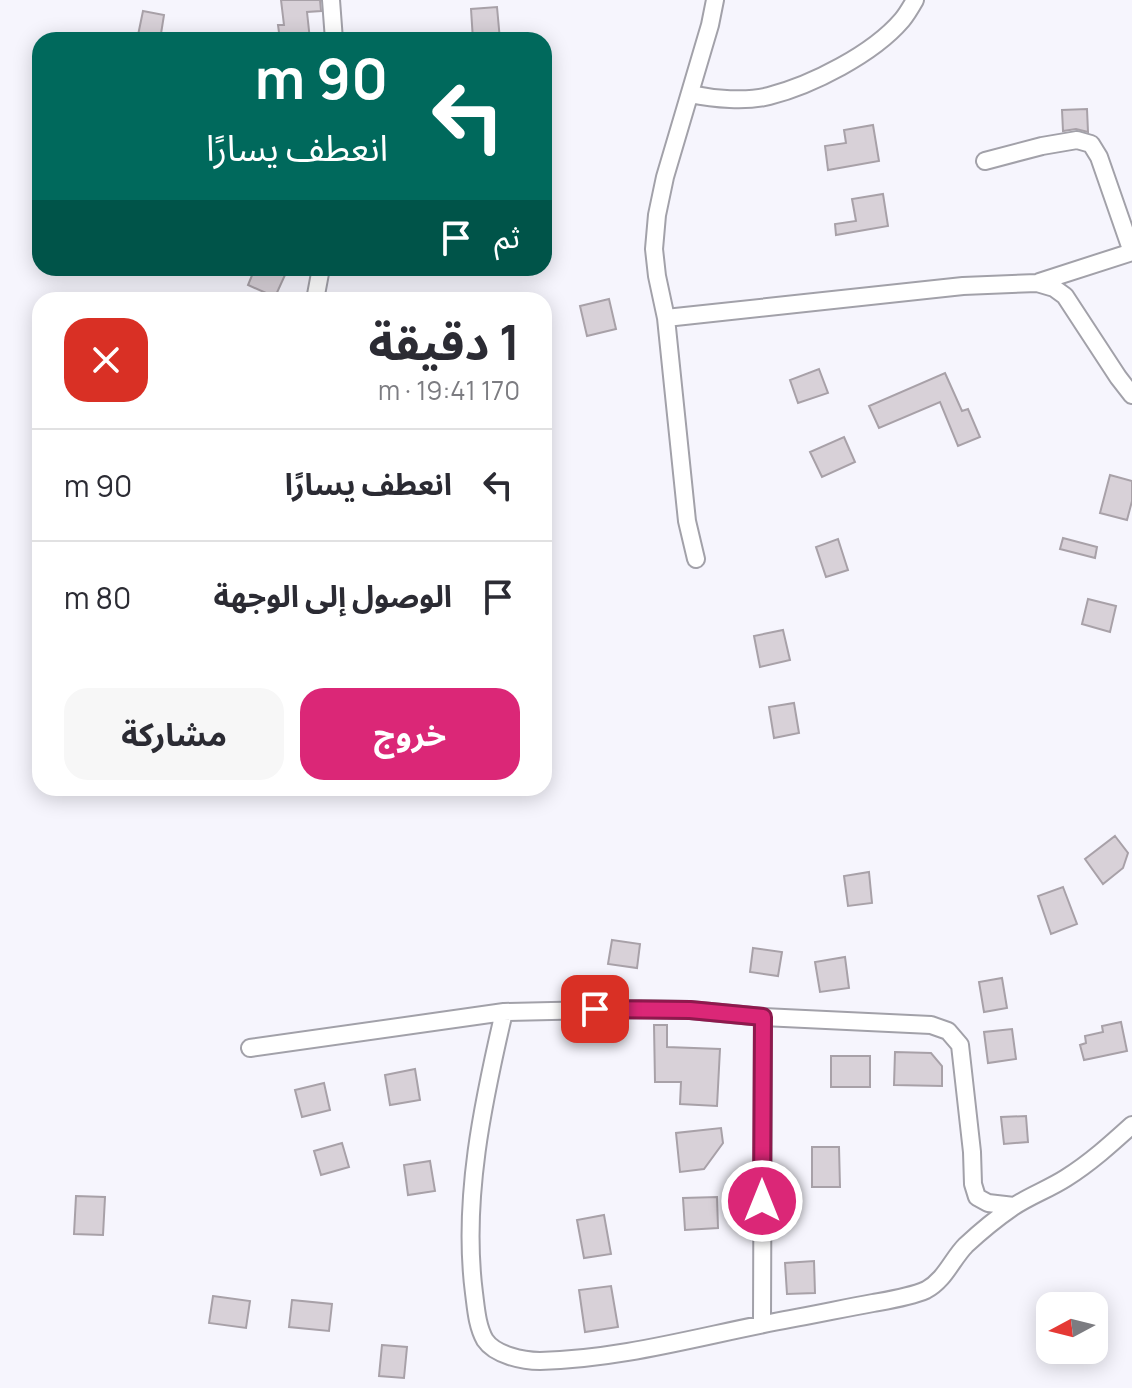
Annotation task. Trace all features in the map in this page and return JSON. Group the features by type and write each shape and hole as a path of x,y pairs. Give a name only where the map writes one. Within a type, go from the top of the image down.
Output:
{"street":[{"path":"331,0 333,32"},
{"path":"696,559 687,521 666,318 654,249 665,177 715,0"},
{"path":"690,94 754,99 769,97 813,80 863,54 902,20 915,0"},
{"path":"666,318 963,286 1037,283 1132,252 1099,157 1091,144 1077,140 985,161"},
{"path":"1065,296 1070,273"},
{"path":"1037,283 1054,288 1065,296 1132,395"},
{"path":"250,1048 504,1012 664,1009 931,1025 948,1031 960,1045 973,1184 977,1197 988,1203 1014,1206"},
{"path":"504,1012 489,1076 475,1166 472,1281 477,1316 486,1342 507,1355 537,1361 637,1352 891,1300 925,1290 945,1274 965,1246 1014,1206 1067,1178 1132,1125"},
{"path":"762,1324 763,1017"}],"building":[{"path":"281,0 320,0 321,11 307,12 309,32 279,32 278,25 284,25"},
{"path":"497,7 499,32 472,32 471,9"},
{"path":"143,11 164,15 161,32 139,32"},
{"path":"1087,109 1088,132 1076,129 1063,131 1062,110"},
{"path":"873,125 879,161 828,170 825,146 846,143 844,130"},
{"path":"883,194 888,226 836,235 835,224 856,221 852,199"},
{"path":"252,276 285,276 277,292 264,292 248,285"},
{"path":"609,299 616,329 587,336 580,306"},
{"path":"819,369 828,393 798,403 790,380"},
{"path":"945,373 962,411 968,409 980,437 958,446 940,402 879,428 869,406"},
{"path":"844,437 855,462 822,477 810,452"},
{"path":"1110,475 1132,481 1132,501 1127,520 1100,513"},
{"path":"1063,538 1097,547 1095,558 1060,549"},
{"path":"838,539 848,570 826,577 816,547"},
{"path":"1088,599 1116,606 1110,632 1082,624"},
{"path":"783,630 790,660 760,667 754,636"},
{"path":"794,703 799,733 774,738 769,707"},
{"path":"1115,836 1128,853 1123,868 1103,884 1085,859"},
{"path":"869,872 872,903 848,906 844,876"},
{"path":"1063,887 1077,924 1051,934 1038,896"},
{"path":"612,940 640,944 637,968 608,964"},
{"path":"753,948 782,952 778,976 750,972"},
{"path":"845,957 849,988 820,992 815,962"},
{"path":"1002,978 1007,1008 984,1012 979,982"},
{"path":"1121,1022 1127,1051 1084,1060 1080,1045 1086,1043 1085,1036 1103,1032 1102,1026"},
{"path":"654,1025 667,1025 667,1047 720,1049 717,1106 680,1104 681,1082 655,1082"},
{"path":"1012,1029 1016,1059 988,1063 984,1032"},
{"path":"895,1052 931,1053 942,1066 942,1086 894,1085"},
{"path":"831,1056 870,1056 870,1087 831,1087"},
{"path":"415,1069 420,1100 390,1105 385,1075"},
{"path":"324,1083 330,1110 302,1117 295,1090"},
{"path":"1026,1116 1028,1142 1004,1144 1001,1117"},
{"path":"721,1128 723,1143 704,1169 680,1172 676,1133"},
{"path":"342,1143 349,1167 321,1175 314,1151"},
{"path":"812,1147 839,1147 840,1187 812,1187"},
{"path":"430,1161 435,1191 408,1195 404,1165"},
{"path":"76,1196 105,1197 103,1235 74,1234"},
{"path":"717,1197 718,1228 685,1230 683,1198"},
{"path":"604,1215 611,1254 584,1258 577,1220"},
{"path":"814,1261 815,1293 787,1294 785,1263"},
{"path":"611,1286 618,1327 585,1332 579,1290"},
{"path":"213,1296 250,1301 246,1328 209,1323"},
{"path":"292,1300 332,1304 329,1331 289,1327"},
{"path":"382,1345 407,1347 404,1378 379,1376"}],"route":[{"path":"595,1009 690,1010 763,1017 762,1201"}]}
